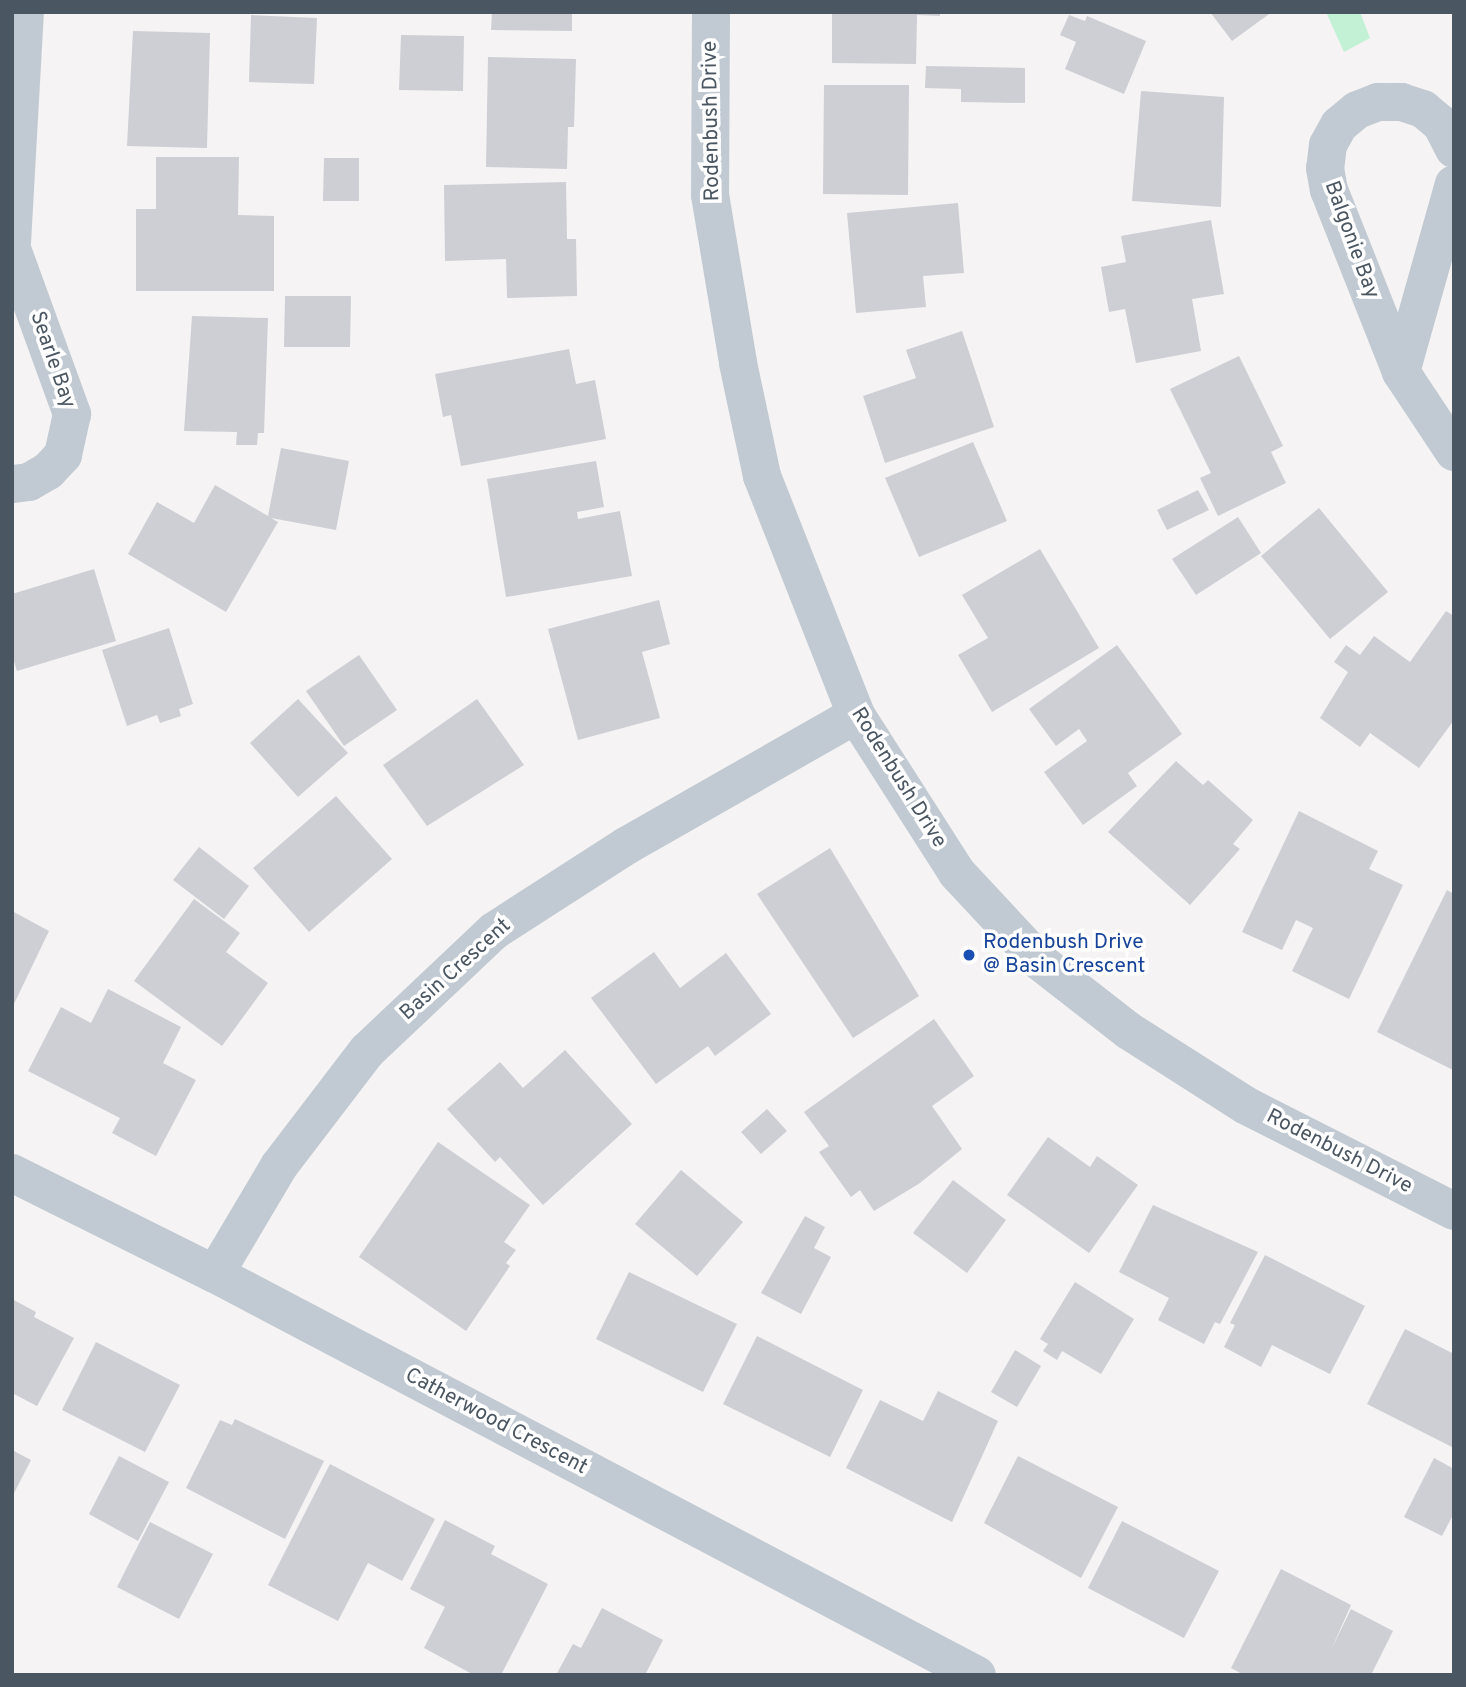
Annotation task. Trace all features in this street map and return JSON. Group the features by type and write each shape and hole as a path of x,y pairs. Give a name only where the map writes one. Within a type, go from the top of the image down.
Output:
{"street":[{"path":"12,243 25,12"},
{"name":"Rodenbush Drive","path":"711,12 710,195 738,363 762,476 856,715 957,873 1039,961 1129,1031 1245,1105 1454,1211"},
{"name":"Balgonie Bay","path":"1454,149 1441,124 1423,110 1402,102 1378,102 1356,110 1339,125 1328,145 1325,168 1329,190 1401,372 1454,452"},
{"path":"1401,372 1454,184"},
{"name":"Searle Bay","path":"12,249 72,414 63,455 48,471 29,482 12,484"},
{"name":"Basin Crescent","path":"215,1274 279,1166 367,1051 494,931 626,846 856,715"},
{"name":"Catherwood Crescent","path":"12,1173 215,1274 977,1675"}],"green space":[{"path":"1326,12 1360,12 1370,38 1344,52"}],"building":[{"path":"492,12 572,12 572,31 491,30"},
{"path":"832,12 940,12 940,16 917,15 916,64 832,63"},
{"path":"1210,12 1272,12 1232,41"},
{"path":"251,15 317,18 314,84 249,82"},
{"path":"1069,15 1085,21 1087,16 1146,41 1124,94 1065,69 1076,42 1060,35"},
{"path":"133,31 210,33 207,148 127,146"},
{"path":"401,35 464,36 463,91 399,90"},
{"path":"488,57 576,59 574,127 568,127 567,169 486,167"},
{"path":"926,66 1025,68 1025,103 961,102 961,89 925,88"},
{"path":"824,85 909,85 908,195 823,194"},
{"path":"1141,91 1224,97 1221,207 1132,201"},
{"path":"156,157 239,157 238,215 274,216 274,291 136,291 136,209 156,209"},
{"path":"324,158 359,158 359,201 323,201"},
{"path":"566,182 567,239 576,239 577,296 507,298 506,259 445,261 444,185"},
{"path":"958,203 964,273 923,276 926,307 856,313 847,213"},
{"path":"1211,220 1224,294 1192,299 1201,351 1136,363 1125,309 1109,312 1101,267 1126,262 1121,236"},
{"path":"285,296 351,296 350,347 284,347"},
{"path":"192,316 268,318 264,433 258,433 257,445 236,445 237,432 184,431"},
{"path":"962,331 994,427 885,463 863,396 916,378 906,350"},
{"path":"569,349 576,384 595,380 606,439 461,466 451,415 443,417 435,374"},
{"path":"1239,356 1283,446 1271,452 1286,483 1218,516 1200,478 1211,473 1170,389"},
{"path":"973,442 1007,521 919,557 885,478"},
{"path":"281,448 349,461 336,530 271,518 278,522 226,612 128,554 157,502 194,523 215,485 268,516"},
{"path":"596,461 604,507 577,512 578,519 620,511 632,576 506,597 487,479"},
{"path":"1198,490 1209,510 1167,530 1157,510"},
{"path":"1319,508 1388,592 1330,639 1261,556"},
{"path":"1238,517 1261,553 1196,595 1172,559"},
{"path":"1040,549 1099,648 992,712 958,655 988,638 962,595"},
{"path":"94,569 116,641 17,671 12,655 12,594"},
{"path":"659,600 670,644 642,652 660,718 578,740 548,629"},
{"path":"1446,611 1454,616 1454,720 1419,768 1370,733 1360,747 1320,718 1348,672 1334,662 1346,645 1360,655 1374,636 1410,662"},
{"path":"169,628 193,704 179,709 181,716 160,723 157,715 127,726 102,650"},
{"path":"1117,645 1182,734 1128,773 1137,786 1083,825 1044,772 1087,741 1079,729 1056,746 1029,709"},
{"path":"359,655 397,710 344,746 306,691"},
{"path":"298,699 348,753 298,797 250,743"},
{"path":"477,699 524,765 427,826 383,765"},
{"path":"1176,761 1203,785 1208,780 1253,820 1233,844 1240,849 1190,905 1108,832"},
{"path":"336,796 392,859 309,932 253,868"},
{"path":"1299,811 1378,851 1369,869 1403,885 1349,999 1292,971 1313,928 1296,920 1282,950 1242,932"},
{"path":"199,847 249,886 224,919 173,880"},
{"path":"830,848 919,996 853,1038 757,894"},
{"path":"1447,890 1454,894 1453,1070 1377,1032"},
{"path":"194,899 240,933 226,952 268,983 222,1046 134,981"},
{"path":"12,911 49,931 12,1008"},
{"path":"654,952 680,988 726,953 771,1014 715,1056 708,1046 656,1084 591,998"},
{"path":"108,989 181,1027 163,1063 196,1080 156,1156 112,1133 120,1118 28,1071 61,1007 91,1023"},
{"path":"934,1019 974,1076 932,1106 962,1149 920,1183 874,1211 860,1190 851,1197 819,1152 829,1146 804,1112"},
{"path":"565,1050 632,1124 543,1205 500,1157 495,1162 447,1109 500,1062 523,1088"},
{"path":"767,1109 787,1131 761,1154 741,1132"},
{"path":"1048,1137 1090,1167 1097,1156 1138,1185 1089,1253 1007,1195"},
{"path":"438,1142 530,1205 504,1242 516,1250 506,1263 510,1266 466,1331 359,1257"},
{"path":"681,1170 743,1222 697,1276 635,1224"},
{"path":"953,1180 1006,1220 967,1273 913,1233"},
{"path":"1153,1205 1258,1252 1220,1324 1215,1322 1204,1344 1158,1320 1169,1298 1119,1272"},
{"path":"805,1216 825,1227 814,1248 831,1257 801,1314 761,1293"},
{"path":"1265,1255 1365,1306 1330,1374 1272,1345 1261,1367 1224,1347 1235,1325 1230,1323"},
{"path":"629,1272 737,1324 703,1392 596,1339"},
{"path":"1075,1282 1134,1319 1101,1374 1062,1351 1057,1360 1043,1351 1048,1344 1040,1339"},
{"path":"12,1299 36,1312 34,1317 74,1338 37,1406 12,1393"},
{"path":"1405,1329 1454,1354 1454,1448 1367,1404"},
{"path":"757,1336 863,1390 830,1457 723,1404"},
{"path":"96,1342 180,1385 145,1452 62,1410"},
{"path":"1015,1350 1041,1366 1017,1407 991,1392"},
{"path":"938,1391 998,1421 952,1522 846,1468 880,1400 923,1421"},
{"path":"235,1419 324,1461 285,1539 186,1488 220,1420 232,1425"},
{"path":"12,1450 31,1460 12,1497"},
{"path":"119,1456 169,1482 138,1541 89,1514"},
{"path":"1018,1456 1118,1507 1081,1578 984,1523"},
{"path":"1434,1458 1454,1469 1454,1513 1442,1536 1404,1517"},
{"path":"330,1464 435,1519 402,1581 368,1563 338,1621 268,1585"},
{"path":"445,1520 495,1546 491,1554 548,1584 501,1675 474,1675 424,1648 445,1607 410,1589"},
{"path":"1122,1521 1219,1571 1184,1638 1088,1588"},
{"path":"150,1522 213,1554 179,1619 117,1587"},
{"path":"1281,1569 1351,1605 1331,1650 1351,1609 1393,1631 1371,1675 1244,1675 1231,1668"},
{"path":"602,1608 663,1640 645,1675 556,1675 573,1644 581,1648"}],"place":[{"name":"Rodenbush Drive @ Basin Crescent","path":"969,955"}]}
